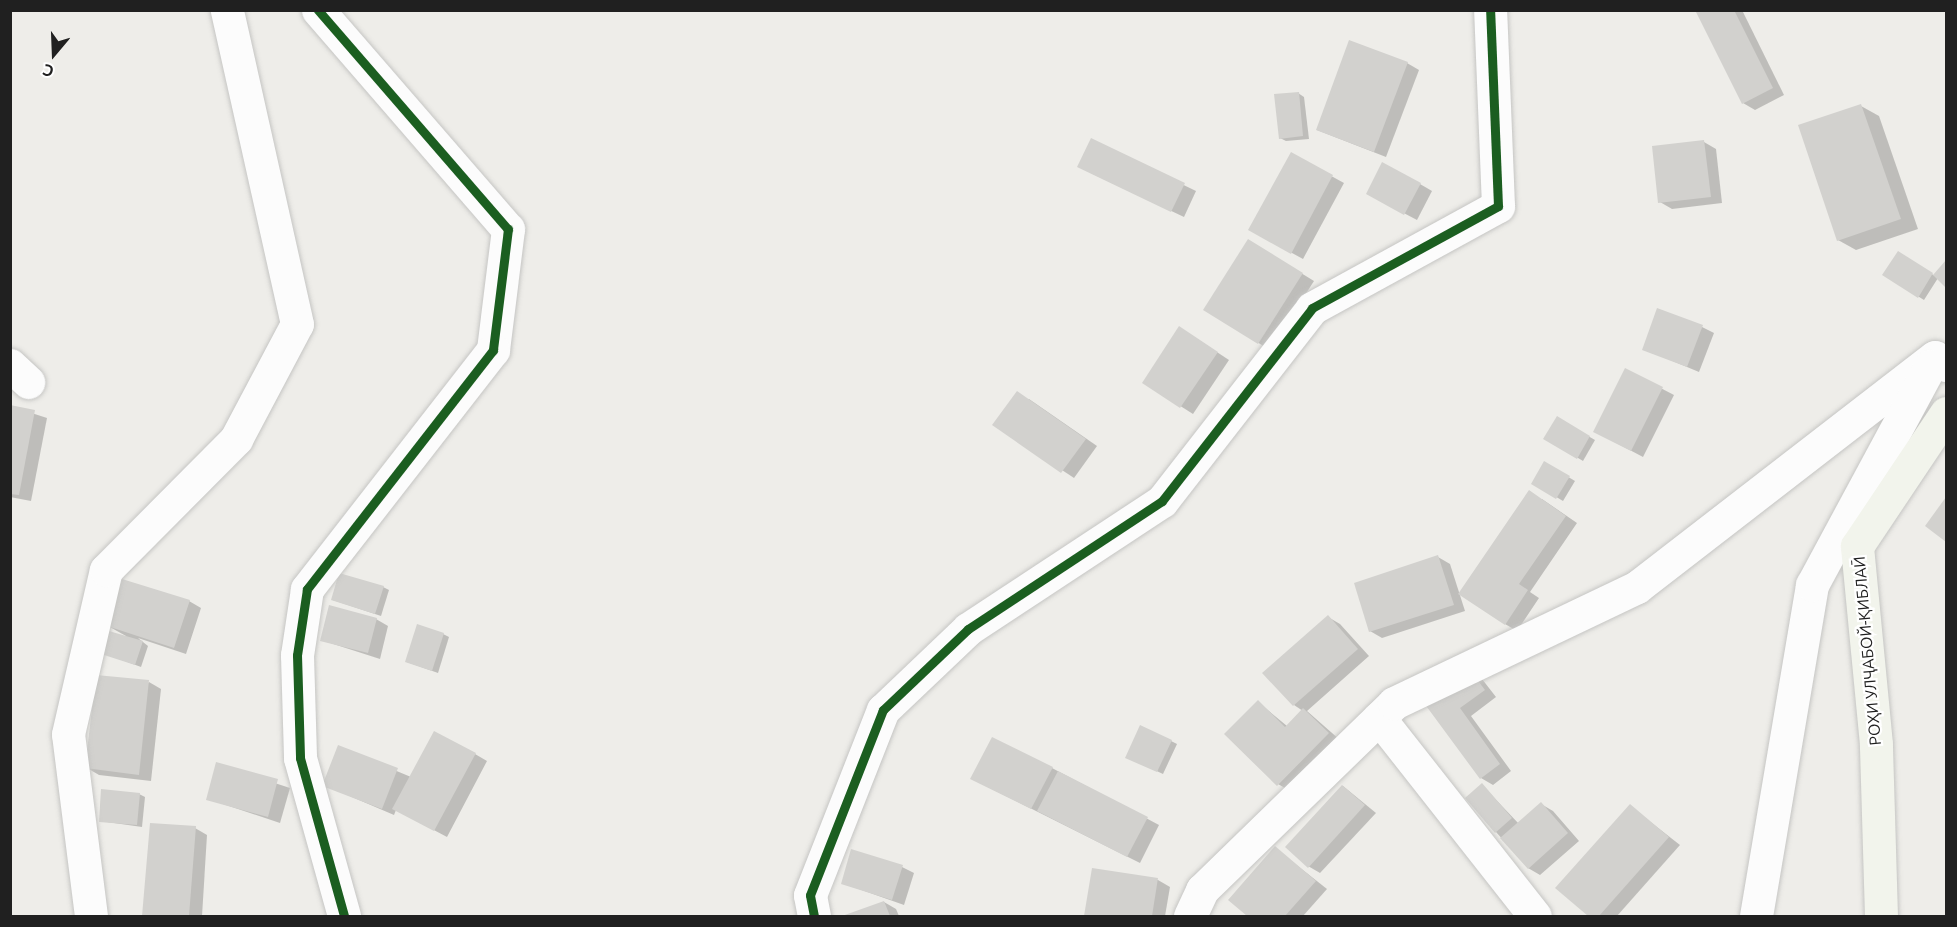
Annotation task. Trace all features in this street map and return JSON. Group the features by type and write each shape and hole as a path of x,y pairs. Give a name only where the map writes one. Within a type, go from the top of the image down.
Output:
{"street":[{"path":"91,916 68,734 106,570 236,439 297,324 227,10"},
{"path":"318,10 508,229 493,350 307,589 297,655 300,758 344,916"},
{"path":"814,916 810,895 884,710 968,629 1162,501 1311,308 1498,206 1490,10"},
{"path":"1190,916 1202,890 1394,704 1637,587 1941,361"},
{"path":"1756,916 1812,585 1941,361"},
{"name":"РОҲИ УЛҶАБОЙ-ҚИБЛАӢ","path":"1881,916 1876,744 1857,546 1947,413"},
{"path":"1379,718 1535,916"}],"building":[{"path":"1695,10 1734,10 1773,88 1742,104"},
{"path":"1349,40 1408,62 1374,152 1316,130"},
{"path":"1299,92 1303,136 1279,139 1274,94"},
{"path":"1861,104 1901,219 1837,241 1798,125"},
{"path":"1091,138 1185,183 1171,212 1077,167"},
{"path":"1704,140 1711,197 1658,203 1652,146"},
{"path":"1291,152 1333,175 1291,254 1248,230"},
{"path":"1382,162 1421,183 1404,215 1366,194"},
{"path":"1248,239 1303,273 1258,344 1203,310"},
{"path":"1898,251 1933,273 1918,298 1882,275"},
{"path":"1946,260 1946,288 1933,275"},
{"path":"1657,308 1703,325 1687,367 1642,350"},
{"path":"1179,326 1218,352 1180,408 1142,383"},
{"path":"1625,368 1663,387 1631,451 1593,432"},
{"path":"1017,391 1086,439 1061,473 992,425"},
{"path":"10,405 35,410 19,495 10,494"},
{"path":"1557,416 1590,436 1577,459 1543,439"},
{"path":"1544,461 1570,476 1556,499 1531,484"},
{"path":"1529,490 1566,516 1519,584 1528,590 1505,625 1458,594"},
{"path":"1946,497 1946,542 1925,526"},
{"path":"1438,555 1454,605 1369,632 1354,583"},
{"path":"339,573 384,586 375,614 331,600"},
{"path":"122,579 190,600 174,648 107,626"},
{"path":"329,605 377,618 368,653 320,641"},
{"path":"1328,615 1358,649 1293,706 1262,673"},
{"path":"417,624 444,633 432,671 405,662"},
{"path":"109,631 143,641 135,665 101,654"},
{"path":"1470,670 1485,690 1460,708 1500,764 1480,779 1424,703"},
{"path":"96,675 149,680 139,775 85,768"},
{"path":"1258,700 1285,727 1303,708 1329,733 1277,786 1224,734"},
{"path":"1140,725 1172,740 1157,772 1125,758"},
{"path":"434,731 476,753 434,831 392,809"},
{"path":"992,737 1053,767 1031,809 970,779"},
{"path":"338,745 398,768 382,809 322,786"},
{"path":"216,762 278,779 268,817 206,800"},
{"path":"1058,771 1148,817 1127,857 1037,811"},
{"path":"1482,783 1512,818 1495,833 1465,798"},
{"path":"1342,785 1365,805 1308,868 1285,847"},
{"path":"101,789 140,793 137,825 99,822"},
{"path":"1541,802 1568,833 1528,869 1500,838"},
{"path":"1630,804 1669,837 1599,916 1588,916 1555,888"},
{"path":"150,823 196,826 189,916 142,916"},
{"path":"1275,846 1316,881 1285,916 1247,916 1228,900"},
{"path":"851,849 903,865 892,900 841,884"},
{"path":"1092,868 1158,878 1152,916 1084,916"},
{"path":"884,901 890,916 842,916"}],"cycle path":[{"path":"318,10 508,229 493,350 307,589 297,655 300,758 344,916"},
{"path":"814,916 810,895 883,710 968,629 1162,501 1312,308 1498,206 1490,10"}]}
